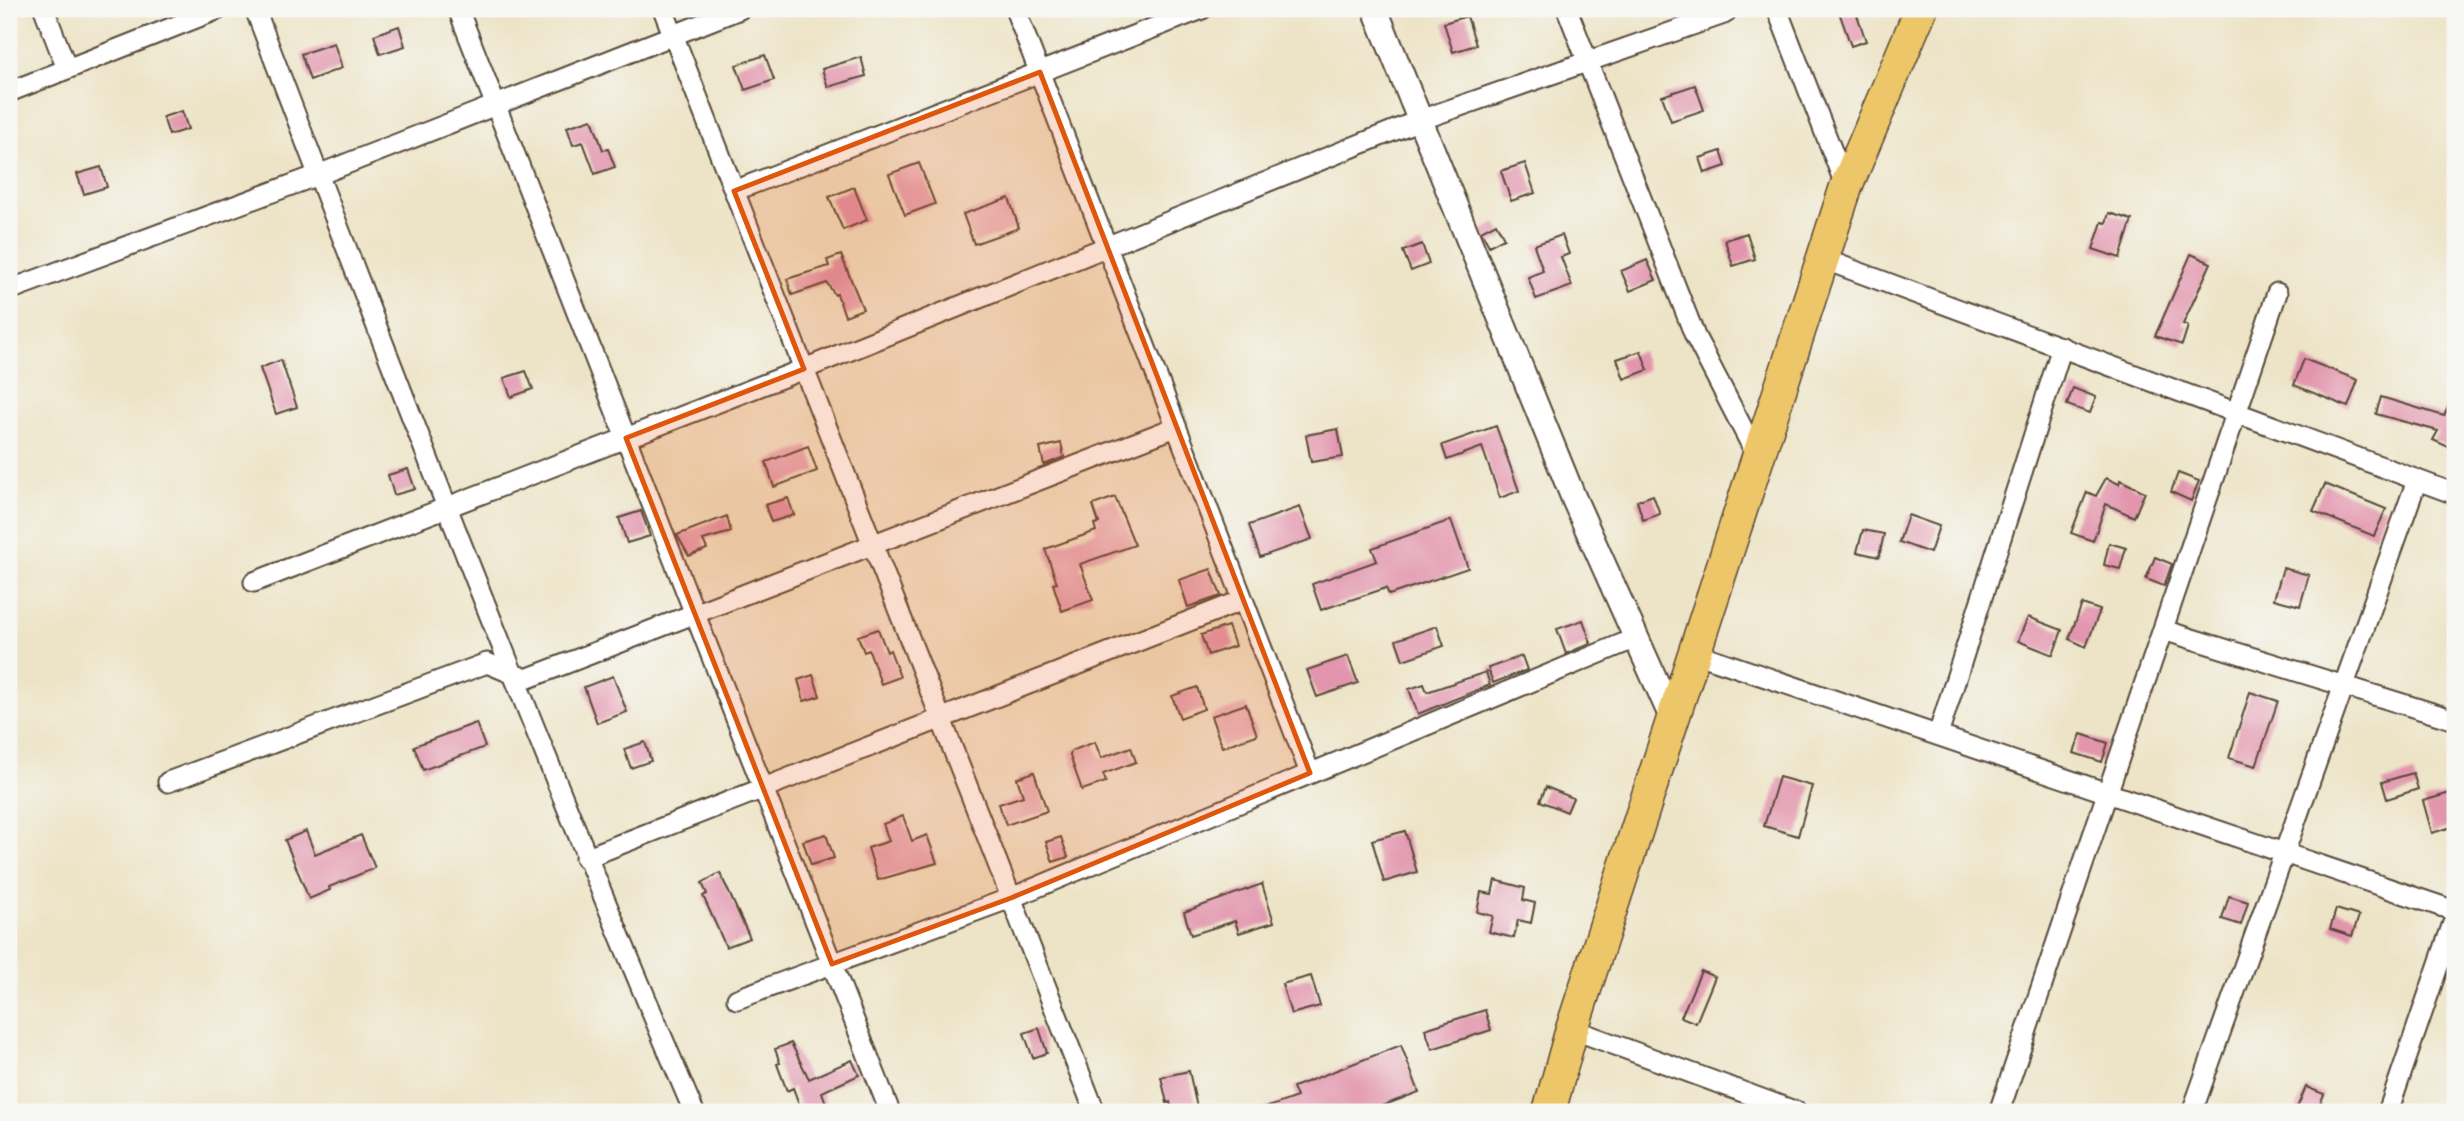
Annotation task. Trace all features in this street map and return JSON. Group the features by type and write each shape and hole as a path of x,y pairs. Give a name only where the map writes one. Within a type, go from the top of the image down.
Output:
{"main road":[{"path":"1549,1112 1572,1029 1846,187 1921,9"}],"street":[{"path":"44,9 67,69"},
{"path":"9,92 219,9"},
{"path":"255,9 446,507 585,859 694,1112"},
{"path":"458,9 890,1112"},
{"path":"663,9 1095,1112"},
{"path":"9,290 318,175 740,9"},
{"path":"1015,9 1310,774"},
{"path":"734,191 1202,9"},
{"path":"1375,9 1574,499 1673,720"},
{"path":"1567,9 1695,336 1758,458"},
{"path":"254,582 804,369 1420,120 1724,14 1728,9"},
{"path":"1777,9 1846,187"},
{"path":"1823,259 2455,494"},
{"path":"1998,1112 2277,293"},
{"path":"1938,735 2062,347"},
{"path":"168,782 487,663 526,679 1176,427"},
{"path":"2192,1112 2417,480"},
{"path":"585,859 1243,600"},
{"path":"2163,630 2455,720"},
{"path":"737,999 1011,898 1636,638"},
{"path":"1695,653 2455,911"},
{"path":"2388,1112 2455,917"},
{"path":"1572,1029 1797,1112"}],"highlighted area":[{"path":"1040,72 1310,773 1011,898 832,964 626,438 804,369 734,191"}],"building":[{"path":"1838,9 1855,9 1866,41 1851,46"},
{"path":"1467,16 1476,45 1453,52 1444,23"},
{"path":"399,26 405,46 380,54 374,35"},
{"path":"334,43 342,68 310,80 301,54"},
{"path":"765,55 774,80 745,90 736,65"},
{"path":"861,57 866,76 828,87 822,69"},
{"path":"1695,85 1704,110 1671,121 1662,96"},
{"path":"182,111 188,129 169,135 163,117"},
{"path":"592,119 603,150 608,149 615,167 595,174 583,142 573,145 567,127"},
{"path":"1721,151 1726,166 1705,173 1700,158"},
{"path":"919,163 935,204 905,215 889,174"},
{"path":"1525,163 1535,193 1511,201 1501,171"},
{"path":"101,167 107,187 84,194 77,174"},
{"path":"854,187 867,220 843,230 829,197"},
{"path":"1009,198 1019,228 974,244 963,214"},
{"path":"2109,213 2132,220 2120,258 2093,249 2102,222 2106,223"},
{"path":"1496,223 1504,238 1489,246 1481,231"},
{"path":"1747,233 1755,259 1733,266 1725,240"},
{"path":"1562,235 1569,254 1561,257 1572,286 1536,299 1528,277 1543,271 1534,245"},
{"path":"1422,244 1429,264 1411,271 1403,251"},
{"path":"2191,254 2211,263 2183,324 2188,326 2182,345 2155,336"},
{"path":"841,255 863,309 845,316 837,294 835,295 827,283 792,295 787,279 829,266 827,260"},
{"path":"1647,260 1656,280 1630,291 1621,271"},
{"path":"1641,351 1648,370 1624,379 1617,359"},
{"path":"2304,359 2358,380 2348,407 2294,385"},
{"path":"281,360 297,407 276,414 260,368"},
{"path":"526,371 533,389 511,397 504,378"},
{"path":"2073,388 2096,397 2090,413 2067,405"},
{"path":"2455,392 2455,450 2433,440 2438,431 2376,414 2381,397 2444,416"},
{"path":"1496,426 1519,491 1500,498 1482,447 1447,460 1442,445"},
{"path":"1338,429 1343,457 1311,462 1306,435"},
{"path":"1061,443 1064,457 1044,465 1040,448"},
{"path":"808,446 817,471 774,487 766,462"},
{"path":"408,469 415,489 394,495 388,475"},
{"path":"2178,473 2199,481 2191,501 2171,492"},
{"path":"2106,478 2119,484 2120,480 2145,492 2134,517 2106,504 2093,541 2071,533 2087,492 2096,496"},
{"path":"2325,484 2386,509 2374,536 2313,511"},
{"path":"1653,495 1660,514 1643,520 1637,501"},
{"path":"1115,497 1135,545 1080,564 1093,600 1062,611 1053,584 1057,583 1045,549 1096,531 1094,524 1099,523 1093,505"},
{"path":"788,498 794,515 771,522 765,505"},
{"path":"1300,507 1312,539 1260,557 1249,525"},
{"path":"641,511 650,536 627,543 619,518"},
{"path":"1908,515 1939,526 1930,553 1899,542"},
{"path":"727,516 731,532 703,540 707,549 689,556 677,535"},
{"path":"1451,520 1468,568 1389,595 1386,588 1321,610 1312,584 1377,561 1372,548"},
{"path":"1863,530 1884,534 1879,557 1857,552"},
{"path":"2109,543 2126,548 2120,569 2104,565"},
{"path":"2155,557 2172,564 2164,586 2146,579"},
{"path":"2283,568 2309,575 2300,606 2274,599"},
{"path":"1211,569 1221,596 1188,607 1179,580"},
{"path":"2082,604 2100,610 2086,647 2069,639"},
{"path":"2028,617 2062,630 2053,655 2018,641"},
{"path":"1583,620 1591,643 1566,654 1557,629"},
{"path":"1228,626 1235,646 1208,655 1201,635"},
{"path":"1437,626 1444,646 1403,660 1396,640"},
{"path":"878,629 887,652 890,650 900,677 881,684 869,650 864,652 858,636"},
{"path":"1348,656 1358,683 1317,697 1307,670"},
{"path":"1522,656 1527,670 1493,683 1488,668"},
{"path":"1486,672 1490,685 1418,714 1409,689 1424,684 1427,692"},
{"path":"813,675 820,696 804,701 798,680"},
{"path":"613,676 627,712 597,723 584,687"},
{"path":"1197,687 1204,709 1180,718 1172,696"},
{"path":"2250,692 2278,701 2256,766 2229,758"},
{"path":"1246,704 1257,735 1222,747 1211,716"},
{"path":"476,723 485,747 423,770 414,746"},
{"path":"2081,734 2108,743 2102,762 2074,753"},
{"path":"645,742 651,761 631,768 624,749"},
{"path":"1095,742 1101,758 1131,747 1136,762 1103,774 1106,782 1082,790 1070,756 1071,751"},
{"path":"1034,772 1047,811 1006,825 999,804 1023,796 1017,778"},
{"path":"2413,773 2418,789 2387,799 2382,782"},
{"path":"1779,777 1812,786 1798,836 1764,826"},
{"path":"1546,787 1573,798 1567,812 1540,801"},
{"path":"2450,793 2455,826 2432,833 2423,801"},
{"path":"903,816 912,841 927,835 937,863 878,880 868,848 889,841 883,824"},
{"path":"306,831 315,854 361,835 375,868 329,887 330,890 309,899 285,840"},
{"path":"1405,831 1417,872 1384,882 1372,840"},
{"path":"826,834 834,858 811,865 803,841"},
{"path":"1061,837 1068,857 1053,862 1046,842"},
{"path":"720,873 750,938 726,947 703,896 707,894 702,883"},
{"path":"1495,880 1525,888 1523,900 1535,903 1531,923 1518,920 1514,938 1489,932 1493,916 1477,912 1481,892 1492,894"},
{"path":"1262,884 1274,922 1239,933 1235,921 1191,935 1184,912"},
{"path":"2229,896 2248,902 2241,925 2222,919"},
{"path":"2336,909 2359,916 2352,936 2330,929"},
{"path":"1701,971 1715,977 1696,1023 1681,1017"},
{"path":"1311,976 1320,1006 1291,1014 1282,984"},
{"path":"1485,1010 1491,1030 1432,1049 1425,1029"},
{"path":"1039,1028 1047,1053 1033,1058 1024,1033"},
{"path":"791,1043 809,1079 852,1060 859,1075 822,1092 829,1112 802,1112 793,1088 787,1091 777,1064 780,1063 775,1049"},
{"path":"1401,1045 1419,1092 1366,1112 1260,1112 1297,1097 1293,1087"},
{"path":"1189,1071 1198,1112 1173,1112 1170,1102 1167,1103 1161,1077"},
{"path":"2306,1087 2324,1094 2317,1112 2295,1112"}]}
